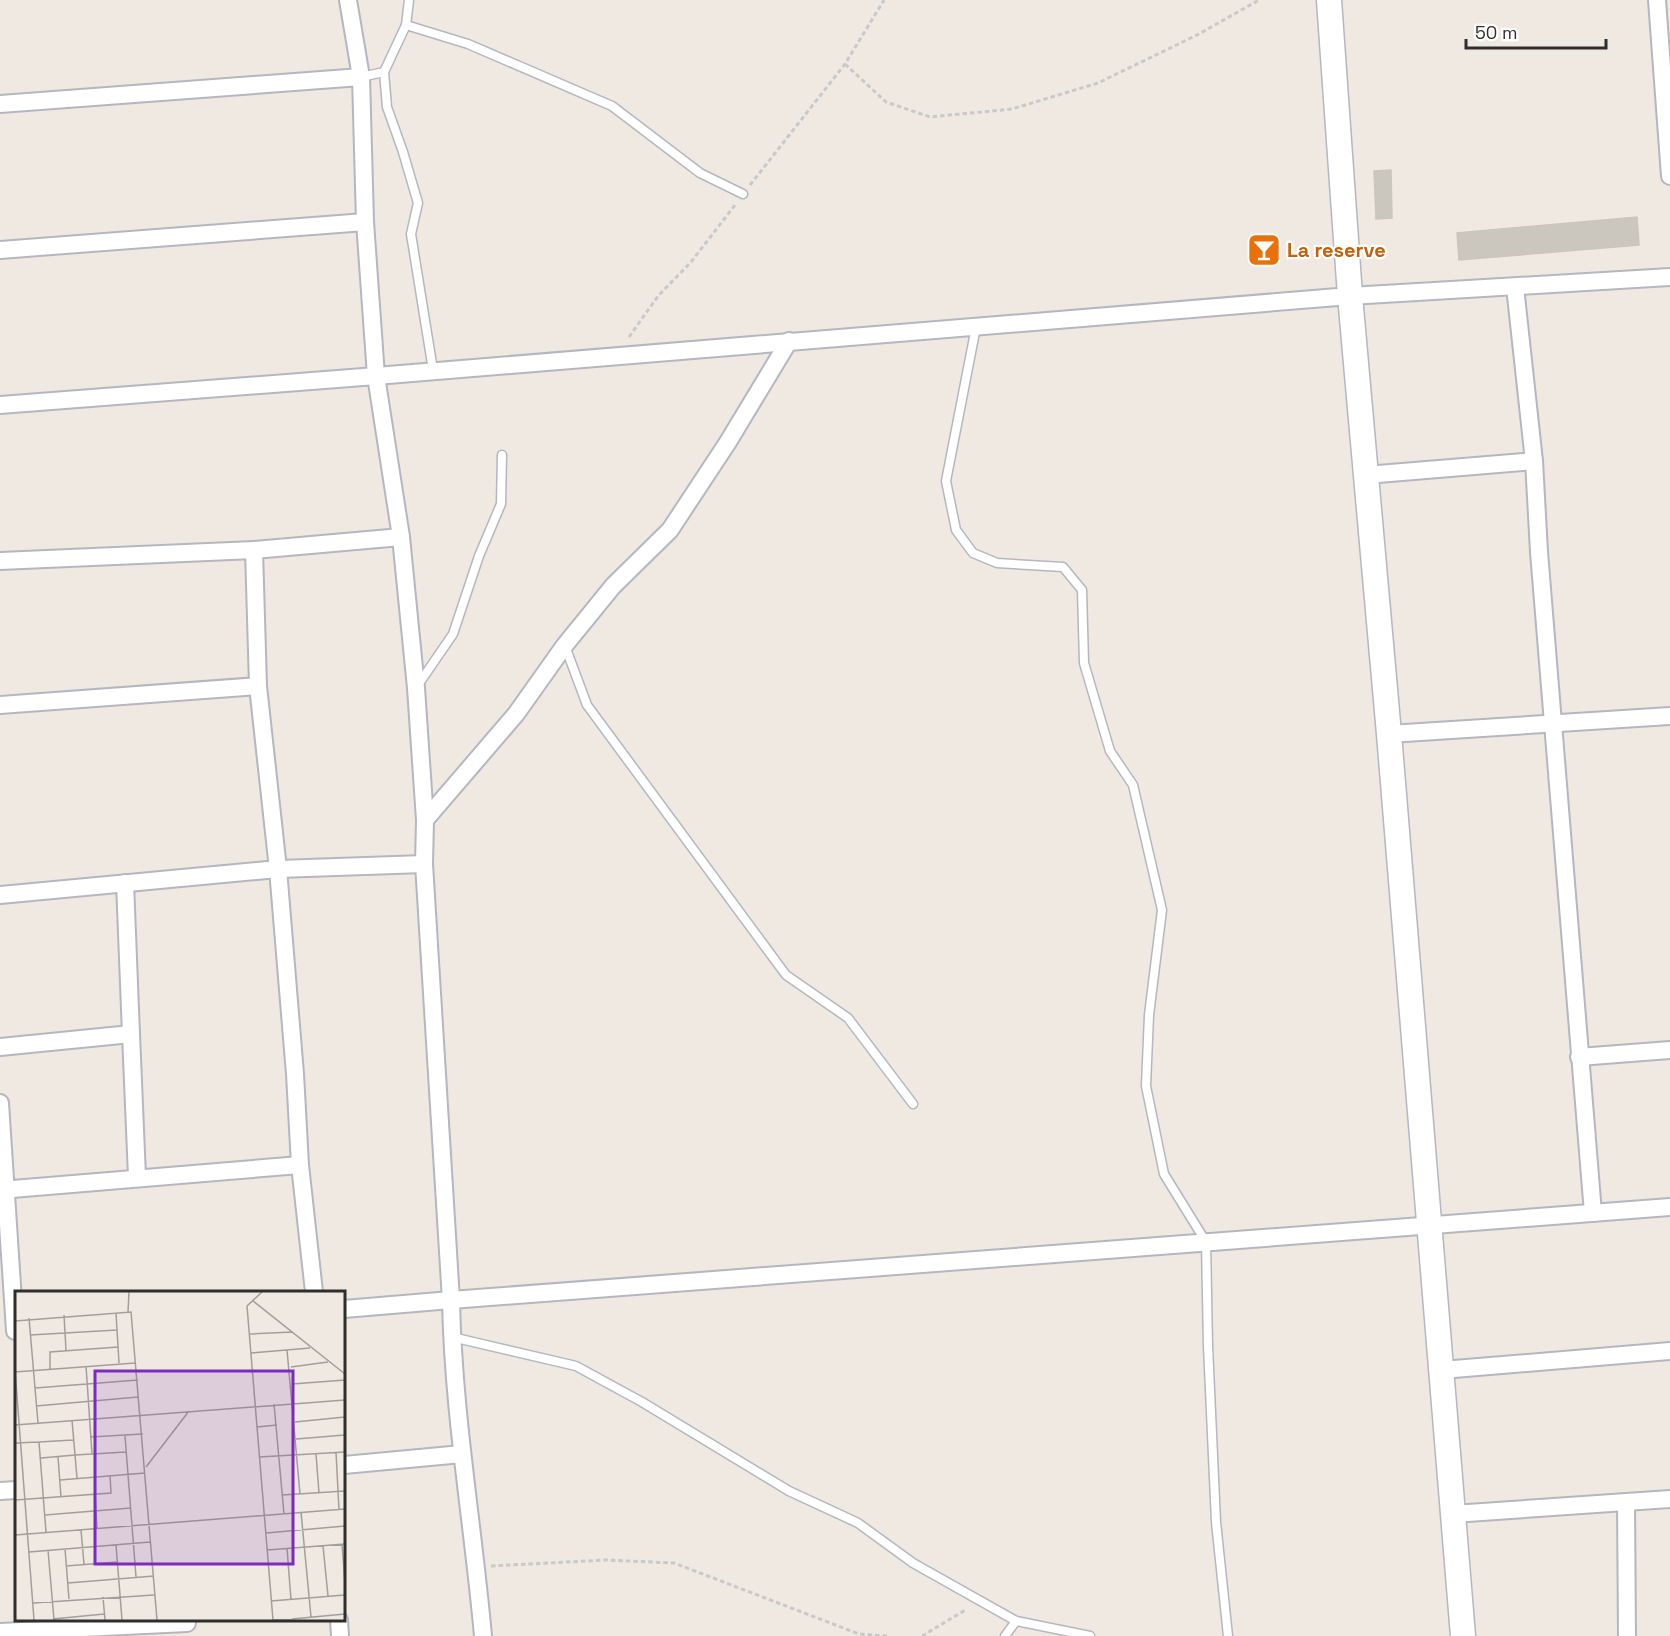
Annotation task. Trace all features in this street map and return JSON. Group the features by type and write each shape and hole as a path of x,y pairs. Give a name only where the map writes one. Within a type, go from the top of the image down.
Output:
{"street":[{"path":"348,0 361,77 365,222 376,376 401,537 416,688 452,1337 462,1454 477,1566 483,1636"},
{"path":"1329,0 1350,296 1389,734 1463,1636"},
{"path":"1657,0 1670,176"},
{"path":"0,104 361,77"},
{"path":"0,250 365,222"},
{"path":"0,405 1350,296 1670,277"},
{"path":"1515,286 1534,461 1539,552 1593,1213"},
{"path":"425,820 516,714 564,645 613,586 670,530 728,442 789,341"},
{"path":"1366,475 1534,461"},
{"path":"0,561 254,550 401,537"},
{"path":"254,550 258,686 278,868 296,1074 300,1165 314,1291"},
{"path":"0,705 258,686"},
{"path":"1389,734 1670,716"},
{"path":"0,895 278,868 424,864"},
{"path":"125,883 137,1177"},
{"path":"0,1047 131,1034"},
{"path":"1579,1057 1670,1050"},
{"path":"0,1102 11,1332"},
{"path":"3,1189 300,1165"},
{"path":"345,1309 1670,1207"},
{"path":"1442,1370 1670,1351"},
{"path":"345,1465 462,1454"},
{"path":"0,1491 15,1490"},
{"path":"1453,1514 1670,1499"},
{"path":"1626,1502 1627,1636"},
{"path":"339,1621 340,1636"},
{"path":"0,1632 188,1626"}],"lane":[{"path":"409,0 406,25 384,72 387,107 418,202 411,234 433,370"},
{"path":"406,25 468,44 612,105 700,172 743,194"},
{"path":"361,77 384,72"},
{"path":"976,326 946,481 956,530 973,553 997,563 1063,567 1082,590 1084,663 1110,751 1133,785 1162,910 1149,1015 1146,1086 1164,1174 1206,1242 1216,1522 1228,1636"},
{"path":"416,688 453,634 479,556 501,504 502,455"},
{"path":"564,645 587,705 786,975 848,1018 913,1104"},
{"path":"452,1337 576,1366 642,1402 789,1491 858,1523 913,1563 1016,1620 1090,1636"},
{"path":"1005,1636 1016,1620"}],"path":[{"path":"620,355 633,330 658,296 691,262 845,63 884,0"},
{"path":"845,63 886,102 930,117 1012,109 1098,83 1197,35 1259,0"},
{"path":"477,1566 606,1560 674,1563 859,1634 887,1636"},
{"path":"922,1636 982,1601"}],"building":[{"path":"1391,170 1392,218 1376,219 1374,171"},
{"path":"1637,217 1639,245 1459,260 1457,233"}],"place":[{"name":"La reserve","path":"1264,250"}]}
